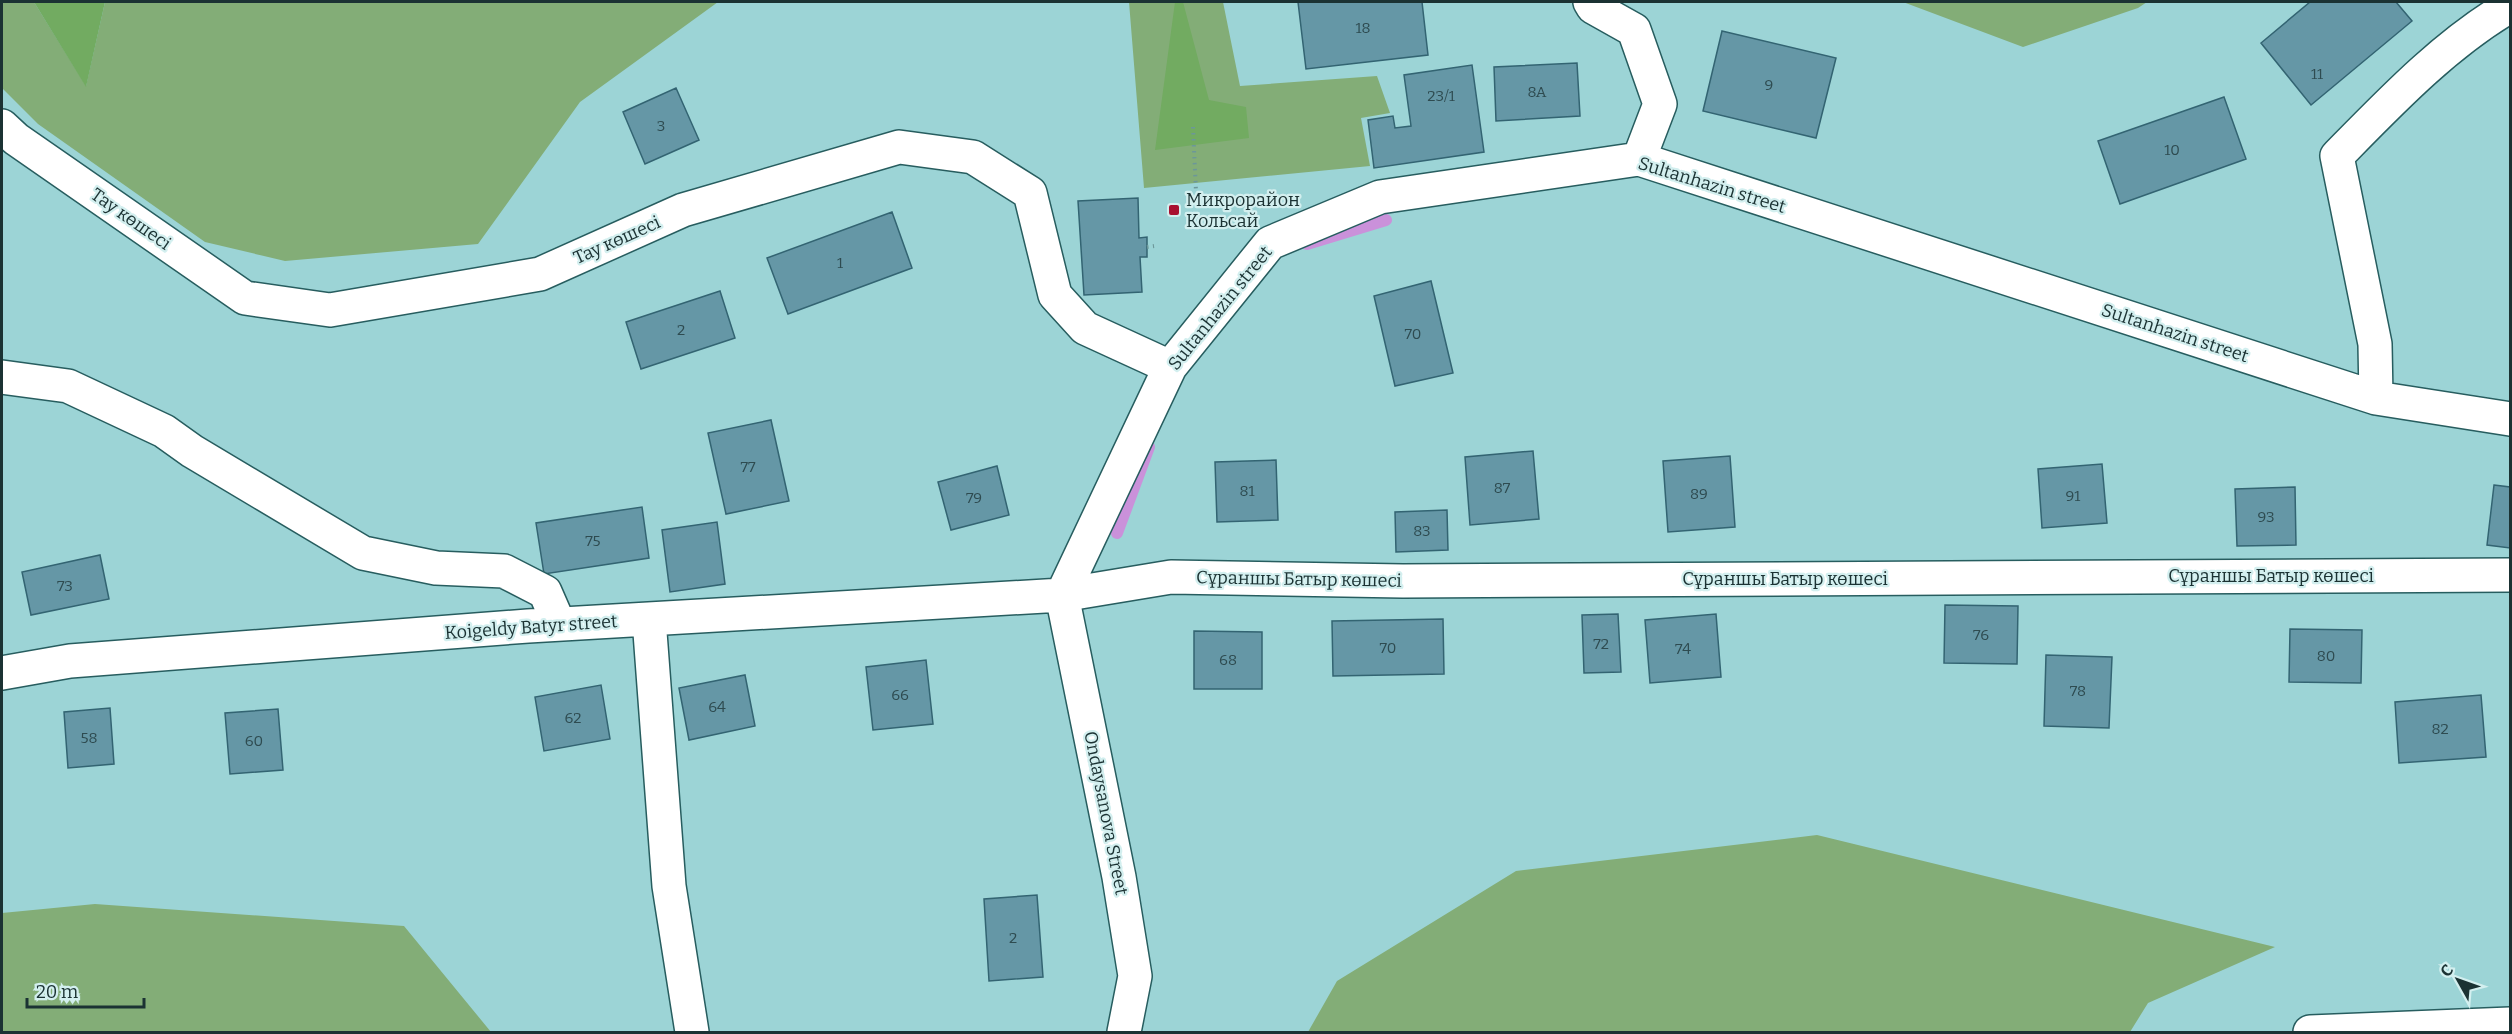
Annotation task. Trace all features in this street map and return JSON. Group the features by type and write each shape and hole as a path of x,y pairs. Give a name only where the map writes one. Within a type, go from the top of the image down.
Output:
{"street":[{"path":"1590,2 1593,7 1628,16 1660,104 1639,159"},
{"path":"2376,398 2375,344 2337,156 2407,85 2493,16 2511,6"},
{"name":"Тау көшесі","path":"2,126 16,139 245,298 330,310 540,274 683,210 899,147 973,156 1030,193 1055,295 1085,328 1170,367"},
{"name":"Sultanhazin street","path":"1062,594 1170,367 1270,243 1380,197 1639,159 2376,398 2511,419"},
{"path":"2,377 68,386 164,431 192,451 363,553 436,568 504,571 545,592 559,624"},
{"name":"Сұраншы Батыр көшесі","path":"1062,594 1171,577 1403,581 2511,575"},
{"name":"Koigeldy Batyr street","path":"2,673 70,661 559,624 1062,594"},
{"name":"Ondaysanova Street","path":"1062,594 1119,877 1135,976 1125,1032"},
{"path":"649,619 669,886 692,1032"},
{"path":"2310,1032 2511,1024"}],"path":[{"path":"1193,127 1196,192"},
{"path":"1147,247 1154,246"}],"green space":[{"path":"2,2 34,2 86,86 105,2 718,2 580,102 478,244 285,261 205,242 38,124 2,88"},
{"path":"34,2 105,2 86,87"},
{"path":"1129,2 1223,2 1240,86 1377,76 1390,113 1361,118 1370,166 1144,188"},
{"path":"1175,2 1183,2 1209,100 1246,107 1249,138 1155,150"},
{"path":"1903,2 2147,2 2138,8 2023,47"},
{"path":"1817,835 2275,947 2148,1003 2130,1032 1308,1032 1337,981 1516,871"},
{"path":"95,904 404,926 491,1032 2,1032 2,913"}],"building":[{"path":"1298,2 1422,2 1428,55 1306,69"},
{"path":"2310,2 2396,2 2412,21 2311,105 2261,43"},
{"path":"1722,31 1836,58 1816,138 1703,111"},
{"path":"1577,63 1580,116 1496,121 1494,67"},
{"path":"1472,65 1484,152 1374,168 1368,120 1393,116 1395,128 1411,126 1404,75"},
{"path":"676,88 699,140 645,164 623,112"},
{"path":"2224,97 2246,159 2120,204 2098,141"},
{"path":"1138,198 1139,238 1147,237 1147,257 1140,257 1142,292 1084,295 1078,201"},
{"path":"892,212 912,268 788,314 767,258"},
{"path":"1431,281 1453,373 1395,386 1374,296"},
{"path":"720,291 735,338 641,369 626,322"},
{"path":"771,420 789,501 726,514 708,433"},
{"path":"1533,451 1539,519 1470,525 1465,457"},
{"path":"1730,456 1735,527 1668,532 1663,461"},
{"path":"1276,460 1278,520 1217,522 1215,462"},
{"path":"2102,464 2107,523 2042,528 2038,469"},
{"path":"997,466 1009,515 951,530 938,482"},
{"path":"2494,485 2510,487 2510,548 2487,545"},
{"path":"2295,487 2296,545 2237,546 2235,489"},
{"path":"642,507 649,558 544,574 536,523"},
{"path":"1447,510 1448,550 1396,552 1395,512"},
{"path":"717,522 725,584 670,592 662,530"},
{"path":"100,555 109,599 31,615 22,572"},
{"path":"1945,605 2018,606 2017,664 1944,663"},
{"path":"1618,614 1621,672 1584,673 1582,615"},
{"path":"1716,614 1721,677 1650,683 1645,620"},
{"path":"1443,619 1444,674 1333,676 1332,621"},
{"path":"2290,629 2362,630 2361,683 2289,682"},
{"path":"1194,631 1262,632 1262,689 1194,689"},
{"path":"2046,655 2112,657 2109,728 2044,726"},
{"path":"926,660 933,724 873,730 866,667"},
{"path":"745,675 755,726 689,740 679,688"},
{"path":"601,685 610,739 544,751 535,697"},
{"path":"2481,695 2486,757 2399,763 2395,702"},
{"path":"110,708 114,764 68,768 64,712"},
{"path":"278,709 283,770 230,774 225,713"},
{"path":"1037,895 1043,977 989,981 984,899"}],"waterway":[{"path":"1307,244 1386,220"},
{"path":"1117,533 1149,447"}],"place":[{"name":"Микрорайон Кольсай","path":"1174,210"}]}
